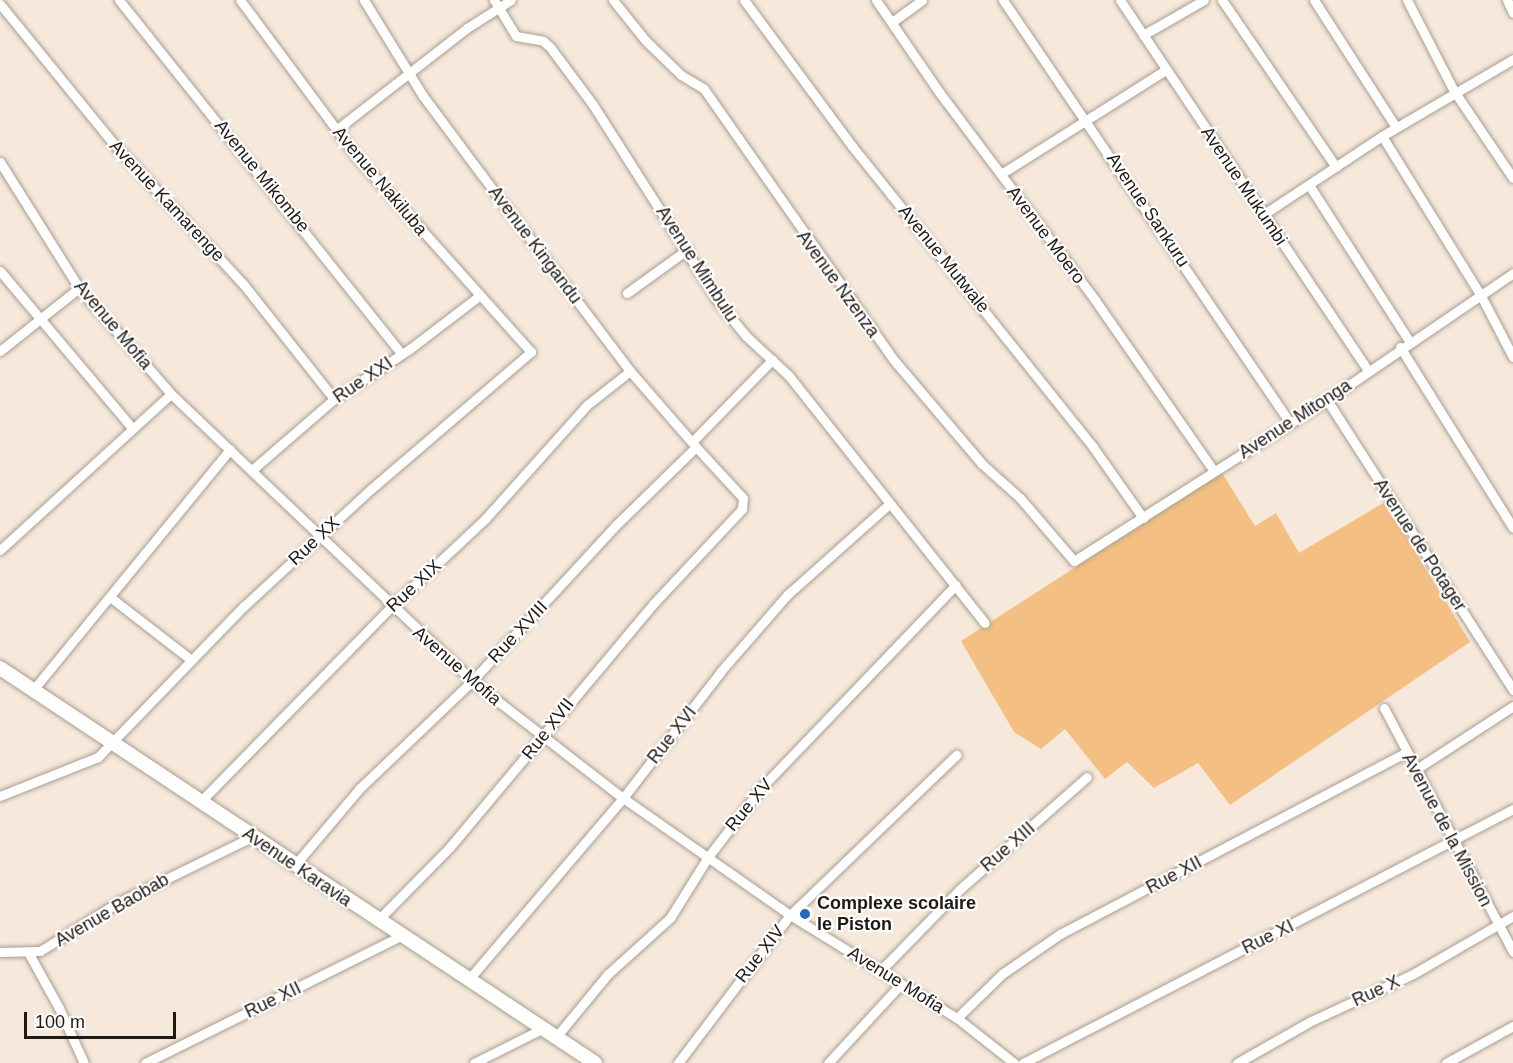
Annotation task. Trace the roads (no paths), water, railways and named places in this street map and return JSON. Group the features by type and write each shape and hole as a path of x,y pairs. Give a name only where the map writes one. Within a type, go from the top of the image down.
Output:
{"street":[{"name":"Avenue Mikombe","path":"119,0 402,354"},
{"name":"Avenue Nakiluba","path":"240,0 336,130 530,353"},
{"name":"Avenue Kingandu","path":"364,0 423,96 630,371 743,498 742,509"},
{"path":"336,130 496,4 511,0"},
{"name":"Avenue Nzenza","path":"613,0 645,40 681,75 704,89 893,359 982,464 1020,498 1074,561"},
{"name":"Avenue Mutwale","path":"744,0 852,146 1093,447 1143,518"},
{"name":"Avenue Moero","path":"876,0 1095,300 1214,471"},
{"path":"892,21 922,0"},
{"name":"Avenue Sankuru","path":"1003,0 1087,120 1290,423"},
{"name":"Avenue Mukumbi","path":"1120,0 1164,70 1264,214 1368,371"},
{"path":"1143,35 1204,0"},
{"path":"1222,0 1336,167"},
{"path":"1314,0 1396,127"},
{"path":"1407,0 1454,91 1513,178"},
{"path":"1507,0 1513,13"},
{"name":"Avenue Kamarenge","path":"0,4 112,142 244,285 334,399"},
{"name":"Avenue Mimbulu","path":"496,4 516,36 543,41 550,47 593,105 688,249 720,304 816,409 985,623"},
{"path":"1264,214 1396,127 1454,91 1513,59"},
{"path":"1001,174 1164,70"},
{"path":"1382,136 1479,294 1513,357"},
{"name":"Avenue Mofia","path":"0,162 79,288 171,394 252,470 390,607 472,681 540,736 623,798 790,915 881,970 900,985 957,1018 1014,1063"},
{"path":"1309,185 1409,341"},
{"path":"627,294 688,249"},
{"path":"0,271 132,428"},
{"name":"Avenue Mitonga","path":"1074,561 1327,400 1400,347 1513,273"},
{"path":"0,351 79,288"},
{"name":"Rue XXI","path":"252,470 334,399 402,354 479,296"},
{"path":"1400,347 1513,528"},
{"name":"Rue XX","path":"0,796 98,757 190,659 320,537 530,353"},
{"path":"694,444 772,360"},
{"name":"Rue XIX","path":"200,802 390,607 485,519 587,405 630,371"},
{"path":"0,550 171,394"},
{"name":"Avenue de Potager","path":"1327,400 1513,690"},
{"name":"Rue XVIII","path":"294,866 359,789 472,681 694,444"},
{"path":"33,690 230,449"},
{"name":"Rue XVI","path":"469,980 623,798 721,671 787,595 889,504"},
{"name":"Rue XVII","path":"377,921 449,848 534,750 540,736 654,603 742,509"},
{"name":"Rue XV","path":"556,1036 608,974 670,918 708,857 762,787 956,585"},
{"path":"110,597 190,659"},
{"name":"Avenue Karavia","path":"0,668 294,866 595,1063"},
{"path":"1415,770 1513,706"},
{"name":"Avenue de la Mission","path":"1383,708 1497,926 1513,952"},
{"name":"Rue XII","path":"957,1018 1002,974 1060,934 1406,752"},
{"name":"Rue XIV","path":"678,1063 790,915 956,754"},
{"name":"Rue XIII","path":"881,970 960,889 1087,777"},
{"name":"Rue XI","path":"1023,1063 1513,809"},
{"name":"Avenue Baobab","path":"0,952 28,952 65,939 117,903 252,837"},
{"name":"Rue X","path":"1237,1063 1311,1021 1413,974 1513,916"},
{"name":"Rue XII","path":"145,1063 401,936"},
{"path":"28,952 59,1008 84,1063"},
{"path":"828,1063 900,985"},
{"path":"1446,1063 1513,1026"},
{"path":"474,1063 544,1028"}],"place":[{"name":"Complexe scolaire le Piston","path":"805,914"}]}
